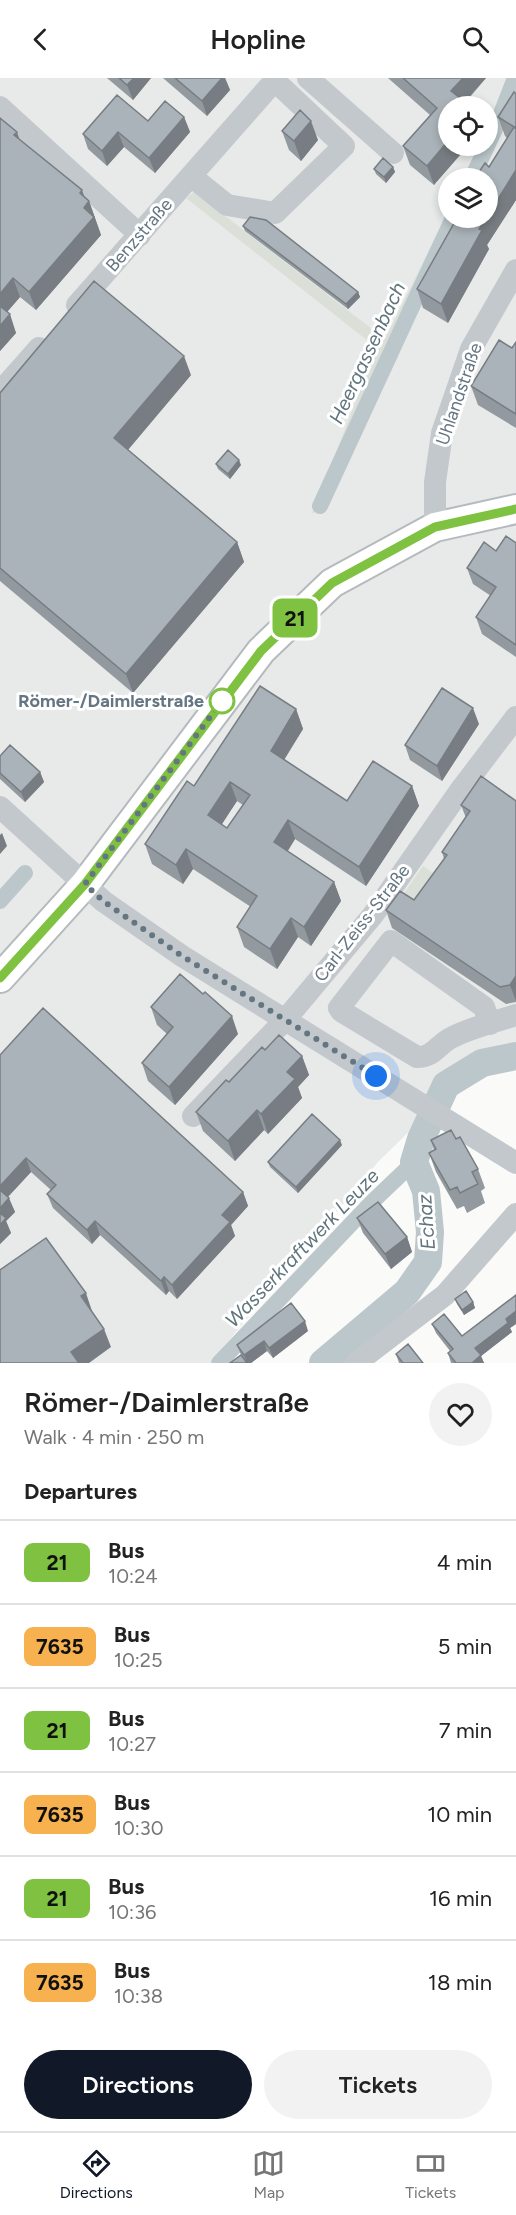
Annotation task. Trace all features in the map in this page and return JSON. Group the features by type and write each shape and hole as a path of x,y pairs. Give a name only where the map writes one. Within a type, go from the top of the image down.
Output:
{"main road":[{"path":"0,978 85,884 261,651 332,583 435,527 516,509"}],"street":[{"path":"308,78 393,153"},
{"path":"191,176 227,205 275,213 344,146 276,79"},
{"name":"Benzstraße","path":"0,392 276,79"},
{"path":"0,107 140,235"},
{"name":"Uhlandstraße","path":"435,527 435,482 442,433 471,349 516,270"},
{"name":"Carl-Zeiss-Straße","path":"193,1116 285,1020 361,930 516,717"},
{"path":"0,807 103,901 173,950 516,1162"},
{"path":"361,930 386,947"},
{"path":"490,1024 484,1007 391,941 339,1008 340,1011 410,1054 424,1057 431,1055 453,1037 516,1015"},
{"path":"362,1067 380,1036"},
{"path":"356,1363 445,1295 511,1230"}],"shaded area":[{"path":"0,78 516,78 516,1045 472,1070 378,1162 210,1363 0,1363"},
{"path":"508,78 516,78 512,104 498,140 498,106"},
{"path":"476,156 491,156 485,168 470,168"},
{"path":"194,192 385,339 440,228 456,228 324,511 312,513 377,348 186,198"},
{"path":"423,866 446,882 425,912 402,896"}],"building":[{"path":"119,78 134,78 127,85"},
{"path":"175,78 222,78 202,101"},
{"path":"403,78 463,78 451,91 457,96 438,96 438,153 427,166 403,146 437,108"},
{"path":"514,92 516,94 516,128 498,117"},
{"path":"117,95 148,121 165,101 184,117 149,158 118,132 102,151 83,134"},
{"path":"300,110 311,121 294,141 282,131"},
{"path":"0,118 17,132 14,135 82,190 80,193 89,201 84,208 94,217 29,292 13,278 0,294"},
{"path":"514,127 516,129 516,170 498,199 498,168 482,168 485,163 489,167 498,156"},
{"path":"383,158 393,167 384,177 374,169"},
{"path":"250,217 266,220 358,292 346,304 243,226"},
{"path":"451,228 480,228 482,230 441,304 417,289"},
{"path":"94,281 184,356 114,438 237,542 126,674 0,568 0,393"},
{"path":"0,306 10,314 0,326"},
{"path":"499,340 512,348 516,342 516,414 471,386"},
{"path":"228,450 239,460 228,474 216,464"},
{"path":"506,536 516,543 516,645 476,617 496,587 467,568 484,542 496,551"},
{"path":"260,686 296,709 271,751 347,801 373,761 412,786 359,867 288,820 274,842 334,882 304,927 291,918 270,949 237,927 257,896 186,849 176,865 145,844 187,781 194,786","holes":["230,782 250,795 227,828 208,815"]},
{"path":"442,688 473,708 437,766 405,745"},
{"path":"10,745 40,772 21,792 0,773 0,756"},
{"path":"481,776 516,801 516,976 510,985 500,987 386,910 400,891 414,900 447,855 442,852 470,811 461,805"},
{"path":"180,974 232,1016 169,1087 142,1063 173,1027 151,1007"},
{"path":"43,1008 243,1192 222,1215 230,1222 172,1285 164,1277 161,1281 95,1221 87,1230 47,1194 56,1185 26,1158 0,1186 0,1055"},
{"path":"279,1035 302,1056 287,1072 295,1079 261,1114 257,1110 228,1141 196,1112 226,1080 229,1082 262,1047 265,1050"},
{"path":"312,1114 340,1140 296,1187 268,1162"},
{"path":"451,1130 456,1139 460,1137 478,1169 472,1172 478,1184 460,1193 457,1187 450,1190 429,1153 436,1149 431,1140"},
{"path":"0,1190 9,1198 0,1208"},
{"path":"378,1202 407,1237 385,1254 357,1218"},
{"path":"0,1213 6,1218 0,1225"},
{"path":"46,1238 86,1293 81,1296 104,1329 71,1352 79,1363 0,1363 0,1270"},
{"path":"466,1291 473,1302 462,1310 455,1299"},
{"path":"516,1295 516,1311 506,1319 508,1323 475,1348 481,1355 472,1363 456,1363 448,1353 453,1349 432,1324 444,1314 462,1336"},
{"path":"291,1303 305,1321 269,1348 264,1341 244,1355 237,1345"},
{"path":"408,1344 423,1363 403,1363 396,1354"},
{"path":"241,1355 247,1363 230,1363"}],"waterway":[{"name":"Heergassenbach","path":"477,168 515,78"},
{"name":"Heergassenbach","path":"320,506 448,228"},
{"name":"Heergassenbach","path":"0,901 25,873"},
{"name":"Echaz","path":"323,1363 407,1292 428,1262 430,1232 426,1191 414,1162 421,1139 446,1085 482,1063 516,1056"},
{"name":"Wasserkraftwerk Leuze","path":"219,1363 371,1203 414,1162"}],"bus line":[{"name":"21","path":"0,978 85,884 261,651 332,583 435,527 516,509"}],"place":[{"name":"Römer-/Daimlerstraße","path":"222,701"}],"route":[{"path":"222,701 85,884 103,901 182,956 376,1076"}]}
